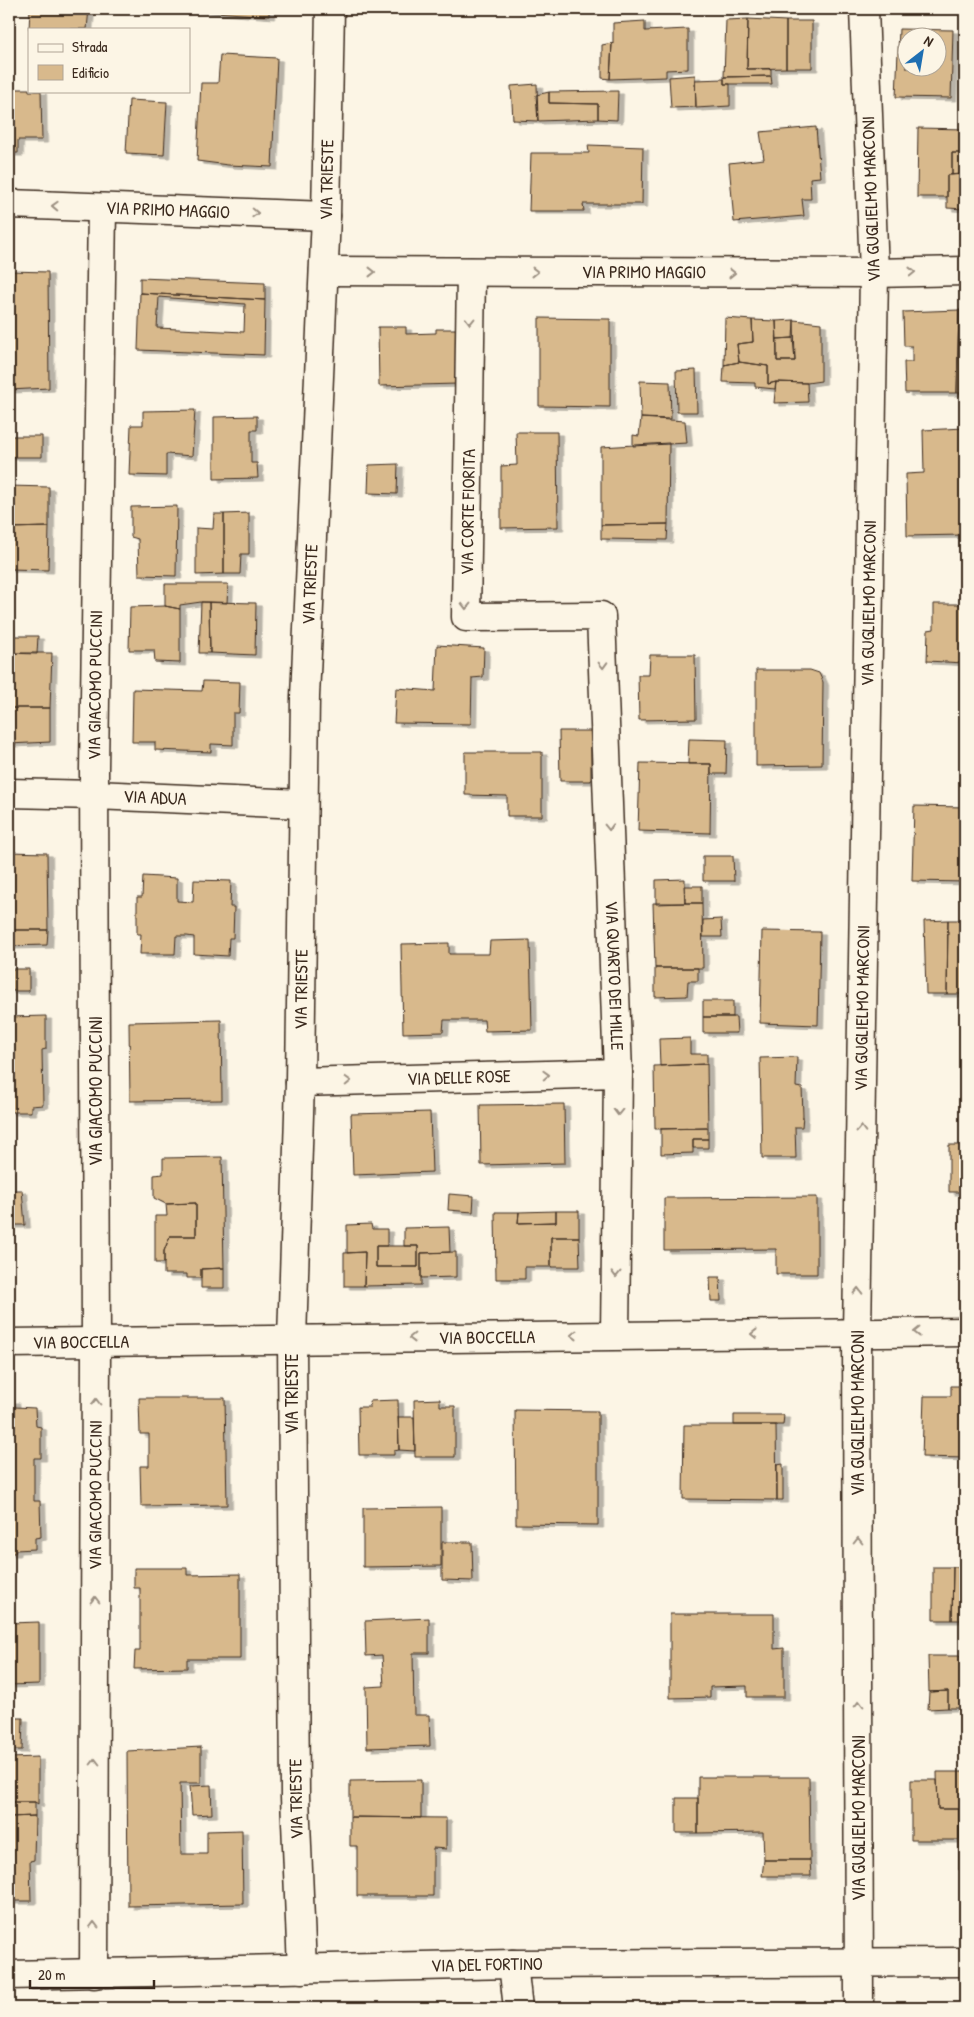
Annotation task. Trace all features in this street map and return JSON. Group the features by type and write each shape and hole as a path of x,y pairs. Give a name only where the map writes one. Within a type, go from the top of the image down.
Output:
{"street":[{"name":"VIA TRIESTE","path":"302,1970 295,1797 292,1340 300,1082 302,804 305,687 324,271 330,9"},
{"name":"VIA GUGLIELMO MARCONI","path":"859,2008 857,1333 874,273 864,9"},
{"name":"VIA PRIMO MAGGIO","path":"9,204 326,216"},
{"name":"VIA GIACOMO PUCCINI","path":"94,1974 95,795 102,208"},
{"name":"VIA PRIMO MAGGIO","path":"324,271 874,273 965,271"},
{"name":"VIA CORTE FIORITA","path":"471,272 466,617 601,616"},
{"name":"VIA QUARTO DEI MILLE","path":"601,616 618,1073 615,1335"},
{"name":"VIA ADUA","path":"9,793 302,804"},
{"name":"VIA DELLE ROSE","path":"300,1082 618,1073"},
{"name":"VIA BOCCELLA","path":"9,1343 965,1332"},
{"name":"VIA DEL FORTINO","path":"9,1975 513,1964 965,1962"},
{"path":"513,1964 518,2008"}],"building":[{"path":"30,9 89,9 87,28 29,28"},
{"path":"202,9 269,9 269,16 202,11"},
{"path":"748,19 786,21 786,68 747,69"},
{"path":"748,19 747,69 771,69 771,76 724,77 726,20"},
{"path":"645,21 645,31 688,29 688,69 666,70 666,77 610,79 613,23"},
{"path":"786,21 812,21 812,68 786,68"},
{"path":"946,30 953,30 951,98 896,97 897,78 946,78"},
{"path":"612,43 610,79 602,78 602,45"},
{"path":"220,55 277,58 272,167 228,165 197,161 201,83 218,83"},
{"path":"695,75 696,107 671,108 669,77"},
{"path":"771,76 772,84 724,84 724,77"},
{"path":"724,79 724,84 730,84 730,106 696,108 695,80"},
{"path":"537,84 538,121 513,120 511,86"},
{"path":"9,89 28,89 28,92 41,92 42,140 18,140 18,153 9,153"},
{"path":"618,91 617,120 598,119 598,104 549,103 549,92"},
{"path":"549,92 549,103 598,104 598,119 538,121 536,95"},
{"path":"129,100 167,102 164,155 126,153"},
{"path":"816,127 820,177 810,178 811,199 802,199 804,216 734,222 729,163 764,159 760,132"},
{"path":"918,128 965,129 965,174 962,174 963,153 952,153 952,175 947,175 947,197 917,197"},
{"path":"588,145 643,147 642,204 583,204 584,211 529,211 531,153 589,153"},
{"path":"952,153 963,153 962,174 952,175"},
{"path":"965,174 965,209 947,208 947,175"},
{"path":"9,271 48,272 49,388 9,390"},
{"path":"140,278 265,283 265,300 140,293"},
{"path":"140,293 265,300 264,355 138,350","holes":["159,297 245,304 244,332 157,328"]},
{"path":"959,310 957,393 905,393 904,362 912,362 912,346 904,346 903,312"},
{"path":"959,310 965,310 965,393 957,393"},
{"path":"539,318 610,319 610,407 539,406"},
{"path":"725,318 752,320 753,342 737,344 739,362 724,365"},
{"path":"752,320 776,321 777,361 795,361 794,320 821,323 821,381 807,383 776,382 768,384 768,366 739,362 737,344 753,342"},
{"path":"794,320 793,338 777,339 776,321"},
{"path":"378,327 406,327 406,334 436,333 436,329 458,329 458,384 379,386"},
{"path":"793,338 795,361 777,361 777,339"},
{"path":"739,362 768,366 768,384 776,382 775,389 755,387 755,383 723,382 724,365"},
{"path":"696,370 697,412 677,412 676,371"},
{"path":"640,381 670,382 671,419 641,418"},
{"path":"776,382 807,383 808,402 774,403"},
{"path":"195,410 192,456 166,454 166,476 129,475 131,425 143,425 143,411"},
{"path":"257,416 257,430 251,430 251,463 257,463 258,478 214,479 214,417"},
{"path":"641,418 685,421 687,443 633,446 633,435 639,436"},
{"path":"965,428 965,535 907,536 906,474 924,473 923,430"},
{"path":"516,432 557,432 558,527 501,528 501,466 517,465"},
{"path":"9,436 42,436 42,457 9,457"},
{"path":"669,443 668,524 601,525 601,447"},
{"path":"398,464 397,494 368,493 369,465"},
{"path":"9,486 49,487 49,527 9,528"},
{"path":"177,506 176,576 139,575 138,539 131,537 131,507"},
{"path":"249,513 249,554 241,554 240,574 224,574 224,514"},
{"path":"214,514 224,514 224,574 196,575 196,528 213,529"},
{"path":"668,524 667,540 601,539 601,525"},
{"path":"49,527 48,570 9,569 9,528"},
{"path":"165,584 228,584 227,603 201,602 180,605 180,609 165,606"},
{"path":"201,602 209,602 210,653 199,653"},
{"path":"209,602 256,603 255,655 210,653"},
{"path":"934,604 965,604 964,663 927,661 928,630 934,629"},
{"path":"165,606 180,609 180,663 155,662 154,650 129,650 130,607"},
{"path":"9,636 38,636 37,654 9,653"},
{"path":"437,645 484,648 483,677 472,678 471,724 394,723 396,688 435,691"},
{"path":"9,653 52,653 50,708 9,708"},
{"path":"650,655 695,655 696,719 639,720 638,675 649,675"},
{"path":"756,670 810,670 819,673 823,682 822,765 756,766"},
{"path":"203,681 240,682 239,713 233,713 233,745 211,744 211,752 155,750 155,742 132,742 133,689 202,691"},
{"path":"9,708 50,708 50,742 9,744"},
{"path":"559,731 591,731 591,781 560,781"},
{"path":"689,739 727,740 726,774 711,774 711,764 688,764"},
{"path":"465,752 542,752 542,816 507,816 507,796 465,795"},
{"path":"640,763 711,764 710,833 638,831"},
{"path":"914,806 965,807 965,882 912,881"},
{"path":"9,852 47,853 48,930 9,930"},
{"path":"703,856 733,856 734,881 703,881"},
{"path":"143,876 177,878 177,901 193,902 194,880 231,881 230,907 234,907 233,938 229,938 228,956 194,954 194,937 187,936 176,936 175,954 140,954 141,934 137,934 137,897 142,897"},
{"path":"685,879 685,903 656,904 656,880"},
{"path":"684,886 702,886 702,903 685,903"},
{"path":"653,903 702,903 703,968 655,968"},
{"path":"721,919 722,937 703,937 703,920"},
{"path":"948,920 947,994 926,994 924,921"},
{"path":"948,920 965,920 965,994 947,994"},
{"path":"9,930 48,930 47,945 9,946"},
{"path":"762,931 820,932 818,1025 760,1023"},
{"path":"530,940 532,1030 485,1031 484,1020 444,1020 443,1032 403,1033 401,944 449,943 449,954 489,954 490,941"},
{"path":"655,968 698,968 698,981 688,981 687,996 655,997"},
{"path":"9,969 29,969 29,991 9,991"},
{"path":"703,1001 733,1001 733,1017 703,1017"},
{"path":"46,1016 46,1049 42,1050 43,1105 31,1106 31,1112 9,1112 9,1017"},
{"path":"703,1017 736,1017 737,1033 703,1033"},
{"path":"221,1020 222,1100 130,1101 129,1022"},
{"path":"690,1038 690,1054 707,1054 707,1064 660,1066 659,1039"},
{"path":"797,1057 796,1087 802,1088 803,1115 802,1127 795,1127 796,1158 762,1158 760,1058"},
{"path":"707,1064 708,1128 655,1129 654,1066"},
{"path":"564,1104 565,1163 481,1165 480,1105"},
{"path":"430,1112 432,1172 353,1175 351,1114"},
{"path":"708,1128 708,1139 693,1139 693,1153 661,1154 661,1129"},
{"path":"693,1139 708,1139 708,1148 693,1148"},
{"path":"949,1145 965,1145 965,1192 949,1192"},
{"path":"222,1157 224,1268 201,1269 201,1278 187,1278 187,1274 164,1274 164,1251 170,1236 196,1236 196,1203 166,1204 154,1198 154,1175 163,1174 163,1158"},
{"path":"9,1190 22,1190 25,1225 9,1225"},
{"path":"449,1194 474,1196 473,1212 448,1210"},
{"path":"817,1197 817,1274 776,1274 776,1249 664,1250 664,1198"},
{"path":"196,1203 196,1236 170,1236 164,1251 164,1263 155,1263 155,1216 167,1216 166,1204"},
{"path":"556,1211 556,1222 518,1223 519,1212"},
{"path":"556,1211 579,1211 579,1237 551,1237 551,1267 525,1267 525,1279 496,1279 495,1212 519,1212 518,1223 556,1222"},
{"path":"371,1224 372,1229 387,1229 387,1246 376,1246 376,1267 418,1267 418,1246 404,1246 404,1228 449,1227 450,1252 421,1253 421,1285 364,1286 365,1252 347,1253 347,1225"},
{"path":"551,1237 579,1237 580,1267 551,1267"},
{"path":"376,1246 418,1246 418,1267 376,1267"},
{"path":"365,1252 364,1286 344,1286 344,1253"},
{"path":"456,1252 456,1277 421,1278 421,1253"},
{"path":"224,1268 224,1288 201,1288 201,1269"},
{"path":"710,1277 720,1277 721,1301 711,1301"},
{"path":"951,1386 965,1386 965,1458 922,1457 924,1396 951,1396"},
{"path":"139,1398 225,1398 227,1505 141,1506 140,1466 149,1466 149,1434 140,1434"},
{"path":"440,1399 440,1406 455,1406 455,1457 415,1457 414,1400"},
{"path":"9,1400 14,1400 15,1407 35,1408 36,1426 41,1427 41,1458 34,1458 34,1501 40,1501 41,1537 35,1538 35,1549 16,1550 15,1553 9,1553"},
{"path":"398,1400 399,1450 394,1451 394,1455 359,1455 358,1407 370,1407 369,1401"},
{"path":"515,1410 598,1411 598,1525 516,1524"},
{"path":"734,1415 784,1415 783,1425 734,1425"},
{"path":"398,1417 414,1417 415,1451 399,1450"},
{"path":"684,1425 776,1425 777,1500 683,1499"},
{"path":"783,1464 783,1500 777,1500 777,1465"},
{"path":"441,1507 441,1566 363,1567 363,1508"},
{"path":"442,1542 472,1542 473,1581 442,1580"},
{"path":"933,1567 953,1567 952,1620 933,1620"},
{"path":"953,1567 965,1567 965,1620 952,1620"},
{"path":"134,1568 187,1568 187,1575 240,1574 240,1659 187,1659 187,1668 134,1669 135,1651 140,1651 140,1588 134,1588"},
{"path":"670,1614 774,1614 774,1649 784,1648 784,1697 747,1697 747,1686 710,1687 710,1697 670,1698"},
{"path":"429,1618 429,1653 413,1653 414,1715 429,1715 430,1746 367,1748 366,1687 384,1686 382,1655 366,1656 365,1621"},
{"path":"39,1622 39,1684 9,1685 9,1623"},
{"path":"928,1656 965,1656 965,1708 948,1708 948,1691 929,1692"},
{"path":"948,1691 948,1708 928,1709 929,1692"},
{"path":"9,1718 23,1718 22,1750 9,1750"},
{"path":"201,1747 201,1783 180,1783 181,1854 207,1854 207,1831 242,1830 243,1904 128,1906 127,1751"},
{"path":"38,1757 38,1804 35,1802 9,1802 9,1758"},
{"path":"937,1772 965,1772 965,1809 938,1809"},
{"path":"698,1777 809,1777 810,1860 764,1860 763,1832 698,1833"},
{"path":"421,1780 421,1818 350,1817 350,1781"},
{"path":"911,1780 937,1780 938,1809 959,1809 959,1840 911,1840"},
{"path":"211,1785 212,1814 192,1815 190,1786"},
{"path":"676,1798 698,1798 698,1833 676,1833"},
{"path":"9,1802 35,1802 35,1816 9,1817"},
{"path":"959,1809 965,1809 965,1870 959,1870"},
{"path":"35,1816 34,1860 30,1861 31,1901 9,1901 9,1817"},
{"path":"350,1817 446,1818 446,1849 433,1848 433,1896 357,1896 357,1846 350,1846"},
{"path":"764,1860 810,1860 811,1876 762,1876"}]}
